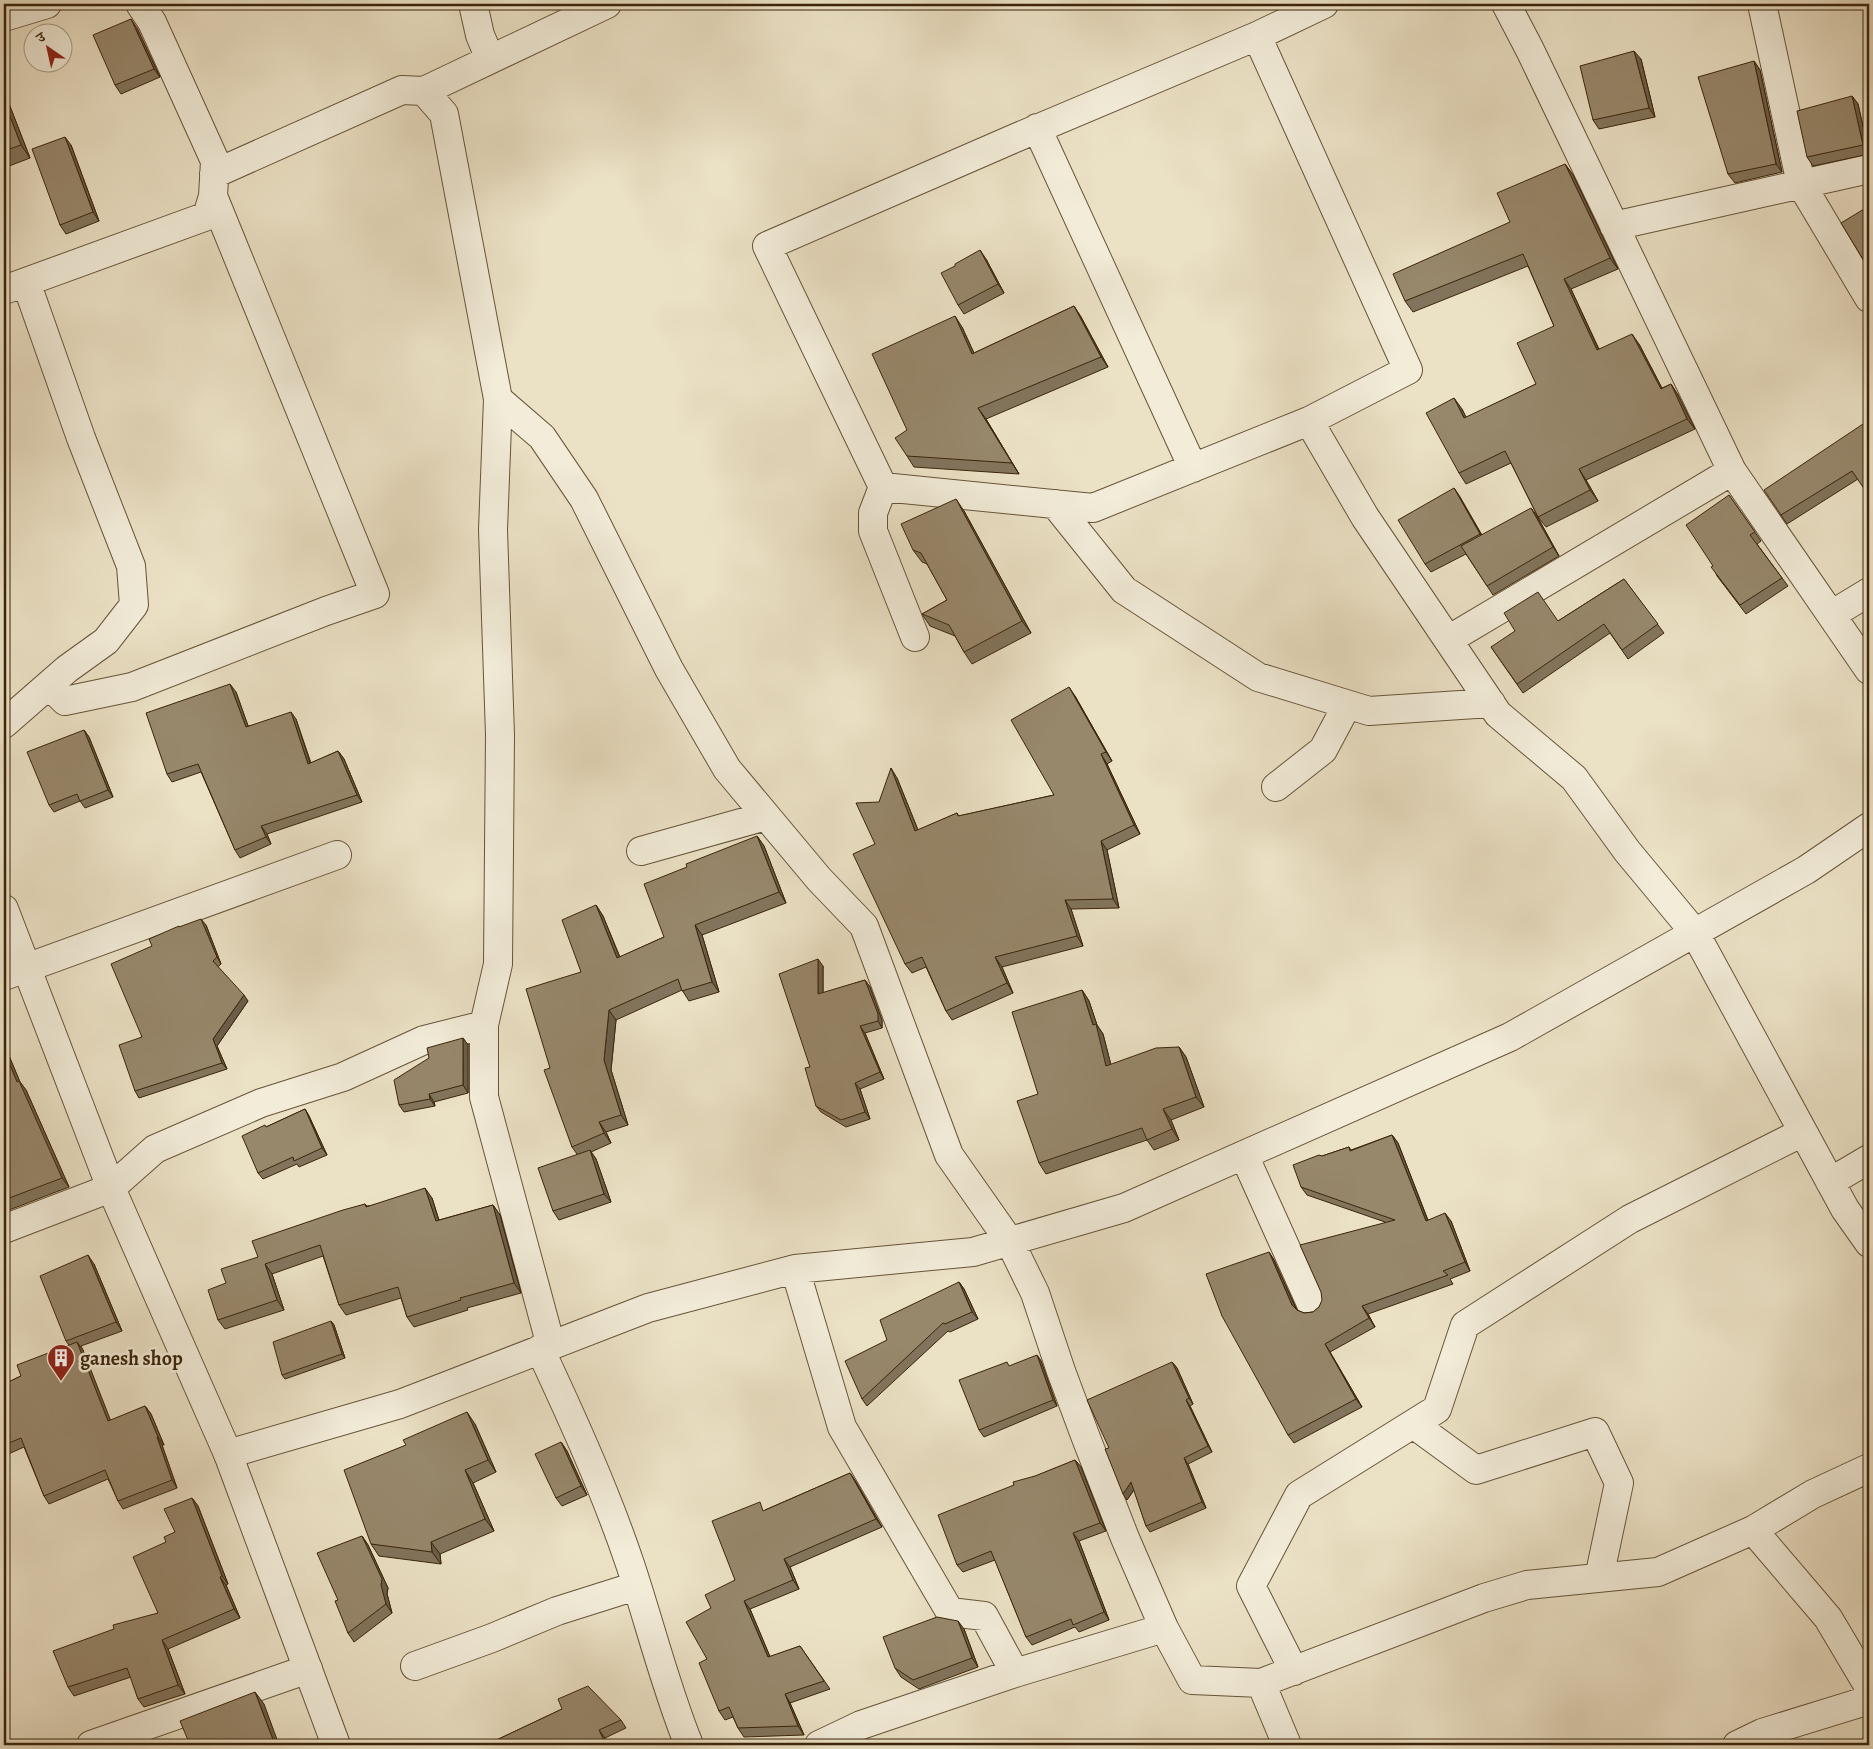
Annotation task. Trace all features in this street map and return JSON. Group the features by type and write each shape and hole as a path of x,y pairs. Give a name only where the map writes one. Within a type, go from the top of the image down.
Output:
{"street":[{"path":"4,18 47,4"},
{"path":"4,724 49,685 106,641 134,605 131,566 82,438 15,286 207,216 214,185 215,161 152,22 140,4"},
{"path":"473,4 480,35 490,59"},
{"path":"214,185 402,90 424,91 607,4"},
{"path":"915,638 873,531 873,513 883,487 767,246 1037,128 1256,36 1324,4"},
{"path":"1506,4 1530,50 1732,471 1869,670"},
{"path":"1762,4 1801,184 1869,298"},
{"path":"883,487 1094,508 1309,421 1408,370 1256,36"},
{"path":"424,91 444,114 498,399 493,530 500,735 498,964 484,1025 484,1097 545,1348 593,1465 630,1564 652,1640 689,1745"},
{"path":"1037,128 1193,468"},
{"path":"1614,226 1869,169"},
{"path":"49,685 65,701 132,687 326,611 375,594 214,185"},
{"path":"498,399 542,437 584,499 674,678 727,769 819,879 864,926 949,1155 1010,1242 1035,1294 1089,1447 1125,1538 1164,1628 1192,1680 1262,1683 1493,1595 1527,1585 1658,1572 1753,1530 1813,1494 1869,1468"},
{"path":"1309,421 1365,517 1498,714 1574,778 1627,851 1695,933 1845,1209 1869,1243"},
{"path":"1448,640 1732,471"},
{"path":"1055,504 1124,590 1258,677 1369,711 1491,703"},
{"path":"1831,615 1869,592"},
{"path":"1276,787 1323,750 1347,705"},
{"path":"642,851 766,816"},
{"path":"228,1454 400,1404 648,1308 795,1269 973,1252 1124,1208 1510,1037 1806,870 1869,827"},
{"path":"14,972 337,855"},
{"path":"4,909 14,972 228,1454 336,1745"},
{"path":"4,1229 111,1188 155,1149 261,1103 344,1077 424,1040 484,1025"},
{"path":"1294,1671 1251,1586 1298,1495 1437,1409 1465,1325 1630,1219 1803,1132"},
{"path":"1244,1155 1312,1306"},
{"path":"1830,1182 1869,1159"},
{"path":"795,1269 842,1427 950,1612 984,1616 1015,1673"},
{"path":"1413,1424 1476,1470 1595,1432 1620,1483 1599,1578"},
{"path":"1753,1530 1828,1618 1869,1687"},
{"path":"415,1666 492,1638 557,1611 636,1586"},
{"path":"819,1745 861,1725 1015,1673 1164,1628"},
{"path":"91,1745 308,1670"},
{"path":"1262,1683 1287,1745"},
{"path":"1737,1745 1762,1733 1869,1700"}],"building":[{"path":"131,19 154,69 115,85 93,35"},
{"path":"1634,51 1649,108 1593,120 1580,66"},
{"path":"1754,61 1776,164 1728,174 1698,77"},
{"path":"1852,96 1863,145 1807,157 1797,111"},
{"path":"4,101 21,145 4,151"},
{"path":"65,137 93,212 60,225 32,149"},
{"path":"1565,164 1610,258 1564,279 1597,350 1632,334 1661,389 1671,384 1687,419 1579,469 1590,490 1538,517 1505,451 1459,473 1426,413 1454,398 1464,418 1536,384 1517,343 1554,326 1523,254 1405,301 1393,274 1510,222 1497,193"},
{"path":"1869,206 1869,269 1841,223"},
{"path":"980,250 998,284 958,305 941,273"},
{"path":"1074,306 1101,357 978,408 1012,463 907,456 895,438 907,430 872,354 955,316 972,354"},
{"path":"1869,420 1869,496 1852,471 1781,515 1764,490"},
{"path":"1454,488 1480,534 1425,564 1398,520"},
{"path":"1729,495 1755,532 1750,535 1782,578 1740,605 1711,567 1713,566 1686,525"},
{"path":"956,499 1022,621 964,652 949,625 922,614 947,600 921,553 913,550 901,524"},
{"path":"1531,508 1553,547 1487,586 1461,546"},
{"path":"1624,579 1658,624 1622,650 1604,624 1517,684 1491,647 1515,631 1504,613 1538,592 1558,621"},
{"path":"230,684 246,727 291,712 308,764 338,751 357,795 261,826 266,837 235,850 198,764 167,774 146,713"},
{"path":"1069,687 1106,752 1101,754 1134,825 1101,841 1113,899 1065,900 1077,936 995,957 1007,983 946,1011 922,957 905,964 853,854 875,844 856,803 879,802 891,768 915,831 957,813 958,816 1054,795 1011,720"},
{"path":"84,730 108,790 80,801 77,794 49,805 27,752"},
{"path":"757,836 779,892 695,925 712,982 682,991 678,979 609,1010 604,1060 621,1115 599,1122 604,1133 572,1147 544,1070 550,1068 526,989 581,972 562,920 596,905 617,958 664,937 644,884 687,867 686,864"},
{"path":"201,919 217,957 213,961 244,995 213,1039 222,1063 135,1091 119,1045 142,1037 111,964 152,946 149,939"},
{"path":"818,959 818,994 865,980 878,1014 878,1021 860,1026 880,1072 855,1083 865,1112 841,1120 816,1106 805,1068 810,1067 779,974"},
{"path":"1082,990 1093,1025 1096,1024 1106,1066 1156,1048 1179,1047 1196,1097 1163,1109 1172,1129 1147,1140 1142,1128 1039,1163 1017,1101 1038,1094 1012,1012"},
{"path":"463,1038 463,1085 429,1094 430,1099 399,1105 394,1080 429,1058 427,1048"},
{"path":"4,1050 62,1178 4,1200"},
{"path":"305,1109 322,1148 294,1161 293,1157 258,1173 242,1136"},
{"path":"1392,1135 1426,1221 1445,1213 1465,1262 1443,1271 1448,1275 1362,1306 1369,1318 1325,1344 1356,1399 1288,1435 1222,1316 1206,1274 1269,1252 1292,1305 1304,1313 1313,1312 1319,1307 1322,1300 1321,1292 1300,1245 1395,1220 1301,1187 1293,1165 1319,1155 1322,1156 1349,1147 1350,1151"},
{"path":"590,1150 604,1194 553,1211 538,1168"},
{"path":"425,1188 436,1221 493,1205 514,1283 460,1298 461,1300 407,1317 398,1287 339,1305 320,1245 265,1264 277,1300 218,1320 208,1290 226,1283 221,1269 258,1257 252,1241 343,1210 365,1204 366,1207"},
{"path":"88,1255 116,1322 66,1341 40,1276"},
{"path":"959,1282 972,1312 945,1324 943,1323 862,1399 845,1361 887,1340 880,1320"},
{"path":"331,1321 342,1354 282,1375 273,1342"},
{"path":"77,1342 108,1421 145,1406 158,1437 172,1480 118,1501 105,1470 44,1496 21,1438 4,1445 4,1384 21,1376 17,1365"},
{"path":"1037,1355 1053,1400 979,1430 959,1380 1007,1362 1009,1366"},
{"path":"1172,1362 1189,1398 1186,1400 1208,1446 1184,1458 1202,1502 1146,1526 1131,1482 1123,1494 1105,1449 1109,1448 1087,1400"},
{"path":"467,1412 488,1460 465,1470 485,1519 431,1542 432,1552 371,1544 344,1470 406,1445 403,1440"},
{"path":"561,1442 581,1486 556,1498 535,1454"},
{"path":"1075,1460 1100,1523 1073,1533 1104,1612 1073,1625 1071,1619 1026,1637 991,1551 957,1565 938,1515 1014,1485 1013,1482 1035,1476"},
{"path":"850,1473 876,1519 784,1559 793,1580 744,1601 768,1657 800,1646 824,1681 785,1694 798,1726 738,1728 729,1707 719,1711 699,1663 707,1659 686,1622 711,1608 705,1595 735,1580 712,1521 760,1502 763,1511"},
{"path":"192,1498 222,1576 220,1577 234,1609 162,1640 178,1685 138,1699 127,1668 68,1687 53,1651 114,1629 113,1625 158,1613 133,1557 166,1542 164,1537 175,1532 164,1509"},
{"path":"362,1536 382,1579 381,1585 386,1604 348,1633 335,1601 338,1600 317,1553"},
{"path":"937,1617 958,1621 972,1658 913,1680 895,1668 883,1637"},
{"path":"588,1686 621,1720 599,1730 606,1745 486,1745 562,1709 558,1699"},
{"path":"255,1692 275,1745 190,1745 180,1721"}],"place":[{"name":"ganesh shop","path":"61,1382"}]}
